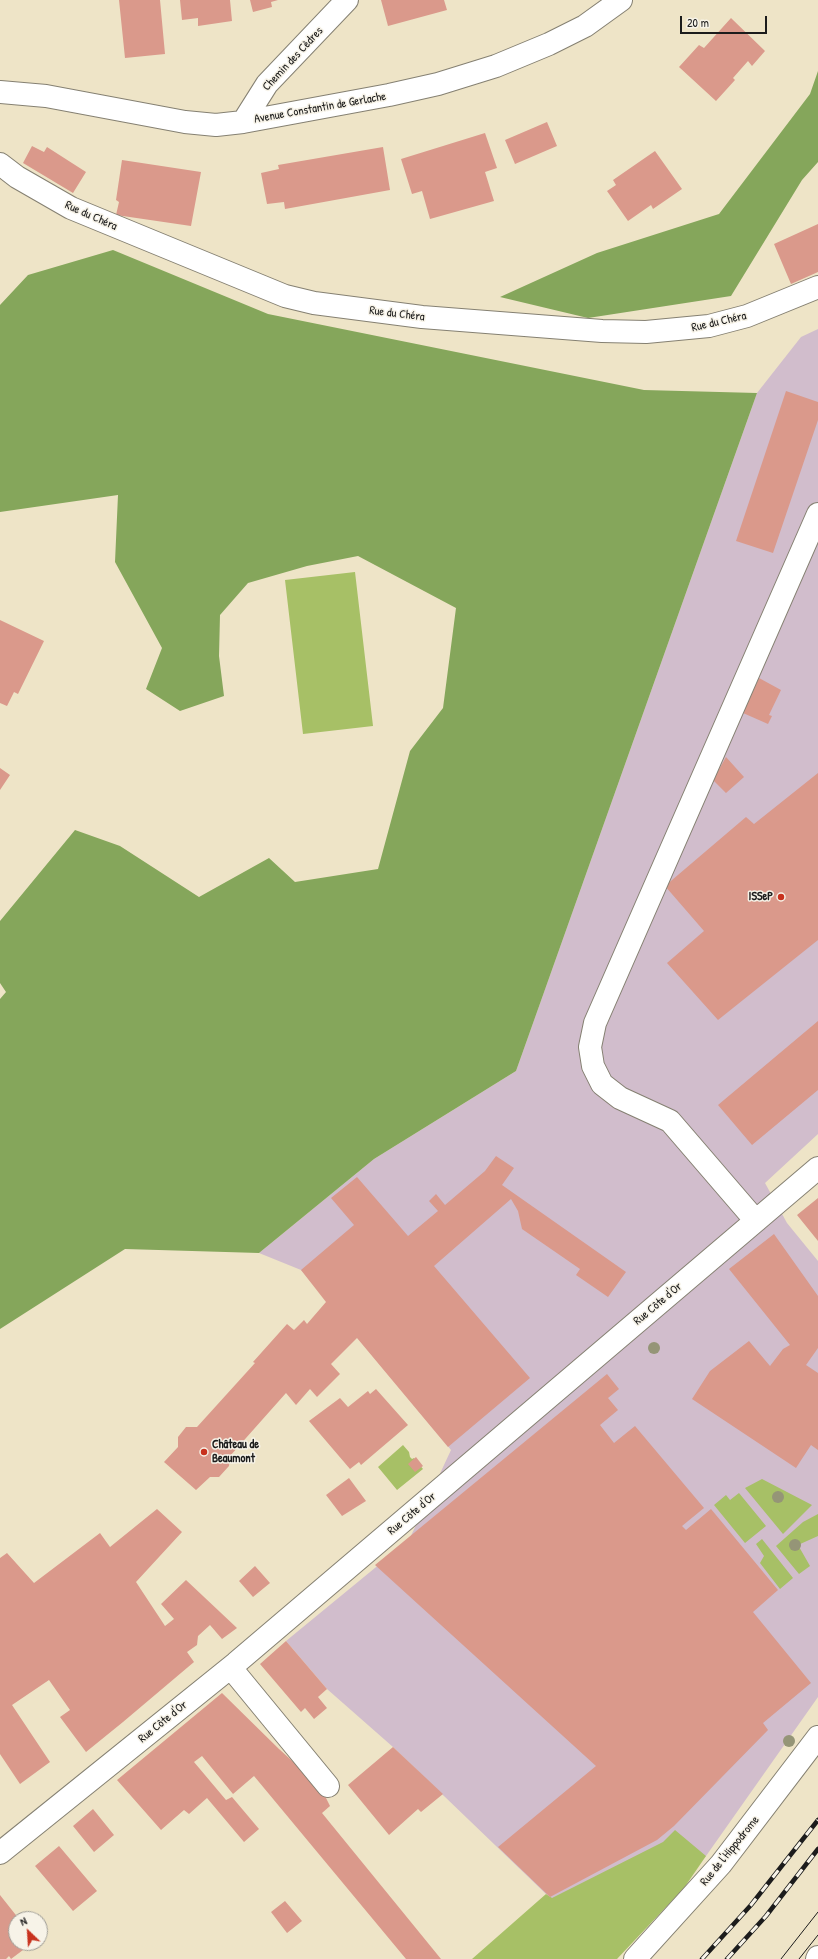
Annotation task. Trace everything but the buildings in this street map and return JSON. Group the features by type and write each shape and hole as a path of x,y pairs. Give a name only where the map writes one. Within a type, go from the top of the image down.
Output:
{"street":[{"name":"Chemin des Cèdres","path":"243,122 267,84 347,0"},
{"name":"Avenue Constantin de Gerlache","path":"0,92 46,96 185,122 216,125 243,122 389,95 438,84 496,66 555,41 585,26 621,0"},
{"name":"Rue du Chéra","path":"0,164 17,177 70,208 285,296 314,303 422,317 602,331 646,332 709,326 747,316 818,287"},
{"path":"756,1221 670,1121 620,1098 602,1084 593,1066 590,1047 595,1023 818,514"},
{"name":"Rue Côte d'Or","path":"0,1853 231,1668 818,1168"},
{"path":"231,1668 328,1786"},
{"name":"Rue de l'Hippodrome","path":"635,1959 721,1864 818,1737"}],"shaded area":[{"path":"818,329 818,1134 765,1183 787,1223 818,1261 818,1697 706,1856 613,1954 546,1894 393,1747 327,1689 286,1641 409,1540 451,1450 301,1270 259,1253 374,1159 516,1071 757,393 801,337"}],"green space":[{"path":"818,71 818,162 802,180 731,296 588,318 500,297 597,253 719,214 810,94"},
{"path":"113,250 268,314 644,390 757,393 516,1071 374,1159 259,1253 125,1249 0,1329 0,999 6,992 0,983 0,921 75,830 120,846 199,897 269,858 295,882 378,869 410,751 443,708 456,608 358,556 307,566 248,583 220,615 219,656 224,696 180,711 146,689 162,648 115,562 118,495 0,512 0,305 28,275"},
{"path":"355,572 373,726 303,734 285,580"},
{"path":"403,1445 409,1452 410,1457 412,1459 414,1458 423,1469 397,1490 378,1467"},
{"path":"762,1479 812,1505 783,1534 745,1488"},
{"path":"739,1493 766,1526 745,1543 714,1505 726,1495 730,1500"},
{"path":"818,1514 818,1536 798,1545 810,1566 799,1574 776,1546 803,1522"},
{"path":"762,1539 793,1578 780,1589 760,1563 764,1556 756,1544"},
{"path":"675,1830 706,1856 684,1888 617,1959 472,1959 546,1894 552,1898 663,1842"}],"tram line":[{"path":"781,1959 818,1912"},
{"path":"799,1959 818,1935"}],"railway":[{"path":"702,1959 751,1905 818,1820"},
{"path":"727,1959 766,1916 818,1849"}],"place":[{"name":"ISSeP","path":"781,897"},
{"name":"Château de Beaumont","path":"204,1452"}]}
